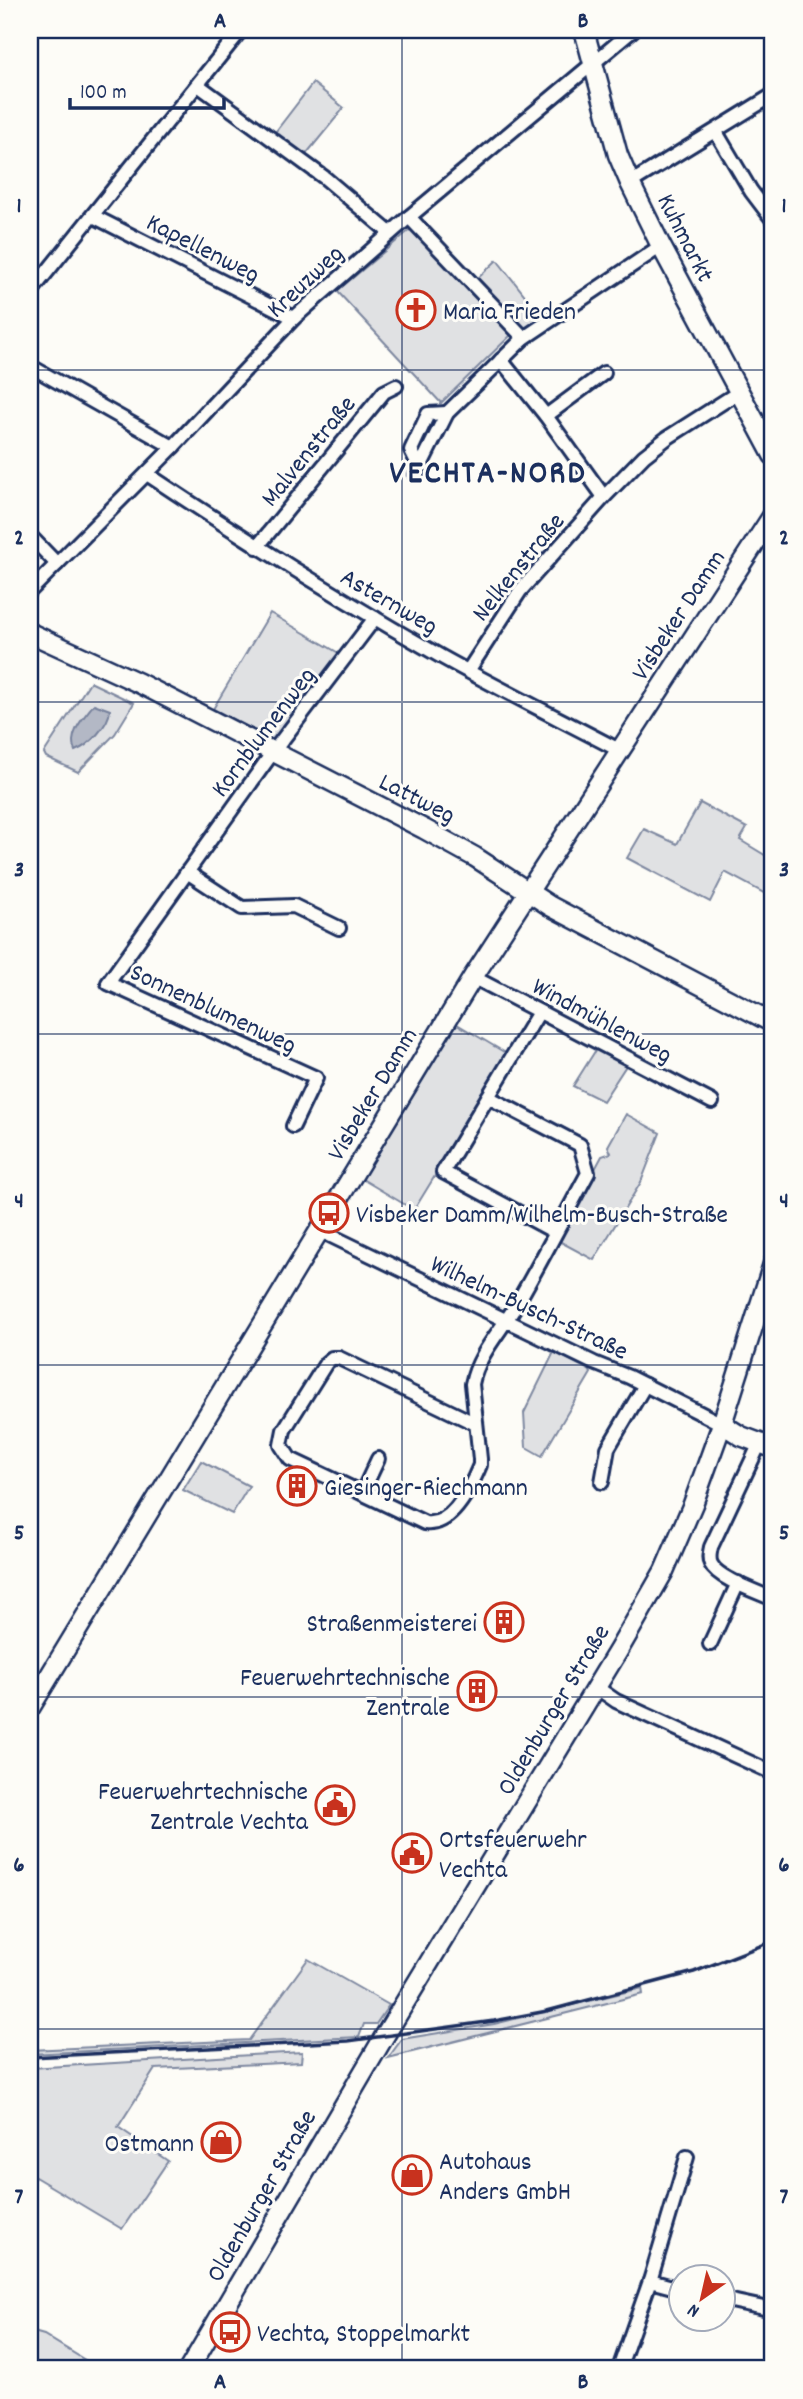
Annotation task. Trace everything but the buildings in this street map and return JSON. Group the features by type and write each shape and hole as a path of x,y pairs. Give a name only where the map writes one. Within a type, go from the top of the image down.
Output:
{"street":[{"path":"30,293 241,30"},
{"name":"Kuhmarkt","path":"584,30 618,155 630,183 773,455"},
{"name":"Kreuzweg","path":"30,591 173,447 294,318 390,233 634,30"},
{"path":"198,85 325,178 390,233"},
{"path":"630,183 773,95"},
{"path":"716,132 751,191 773,220"},
{"name":"Kapellenweg","path":"93,216 294,318"},
{"path":"409,217 524,338"},
{"path":"418,472 447,413 524,338 661,246"},
{"path":"501,360 546,416 604,497"},
{"path":"30,366 173,447"},
{"path":"546,416 604,373"},
{"name":"Malvenstraße","path":"257,547 384,392 396,386"},
{"name":"Nelkenstraße","path":"468,671 520,591 604,497 644,456 667,438 739,392"},
{"name":"Asternweg","path":"146,474 257,547 375,618 468,671 620,750"},
{"name":"Visbeker Damm","path":"30,1708 473,977 773,515"},
{"path":"30,536 57,564"},
{"name":"Kornblumenweg","path":"141,936 273,752 375,618"},
{"name":"Lattweg","path":"30,633 139,683 453,844 590,928 773,1023"},
{"path":"187,872 242,908 294,906 339,928"},
{"name":"Sonnenblumenweg","path":"141,936 108,984 316,1078 293,1126"},
{"name":"Windmühlenweg","path":"473,977 712,1102"},
{"path":"539,1012 443,1172 555,1232"},
{"path":"476,1424 339,1358 332,1358 326,1363 284,1430 281,1445 290,1459 425,1523 433,1524 450,1516 480,1465 476,1424 472,1384 474,1376 588,1173 580,1145 488,1097"},
{"name":"Wilhelm-Busch-Straße","path":"319,1230 722,1424"},
{"name":"Oldenburger Straße","path":"189,2369 669,1561 722,1424 773,1264"},
{"path":"602,1482 608,1448 645,1385"},
{"path":"722,1424 767,1445 711,1547 711,1564 718,1572 773,1599"},
{"path":"362,1493 378,1459"},
{"path":"710,1644 738,1583"},
{"path":"596,1687 616,1701 773,1773"},
{"path":"619,2369 650,2281 687,2157"},
{"path":"650,2281 666,2285"},
{"path":"736,2302 773,2310"}],"shaded area":[{"path":"313,83 344,108 303,158 273,135"},
{"path":"411,229 511,335 441,403 337,291"},
{"path":"497,260 542,317 524,331 476,280"},
{"path":"270,613 342,655 275,741 213,709"},
{"path":"90,682 134,703 115,734 78,772 46,757 44,753"},
{"path":"94,704 110,710 109,716 97,734 75,751 75,732"},
{"path":"700,803 747,828 740,840 773,860 773,898 725,872 710,902 627,858 644,829 677,844"},
{"path":"457,1024 509,1055 414,1210 362,1179"},
{"path":"597,1048 627,1064 603,1101 573,1086"},
{"path":"626,1114 660,1133 641,1182 594,1260 557,1240 602,1156 611,1153 608,1146"},
{"path":"554,1352 591,1373 542,1456 526,1447 524,1413"},
{"path":"201,1461 249,1486 232,1514 183,1490"},
{"path":"308,1959 389,2005 376,2024 364,2024 359,2037 30,2054 30,2050 249,2040"},
{"path":"642,1988 643,1994 388,2058 402,2039 494,2024"},
{"path":"302,2052 301,2062 155,2069 118,2127 168,2161 122,2229 35,2177 30,2184 30,2068"},
{"path":"30,2331 44,2335 88,2362 85,2369 30,2369"}],"railway":[{"path":"30,2057 348,2041 494,2021 547,2011 694,1972 773,1941"}],"place":[{"name":"Maria Frieden","path":"416,310"},
{"name":"Visbeker Damm/Wilhelm-Busch-Straße","path":"329,1213"},
{"name":"Giesinger-Riechmann","path":"297,1486"},
{"name":"Straßenmeisterei","path":"504,1622"},
{"name":"Feuerwehrtechnische Zentrale","path":"477,1691"},
{"name":"Feuerwehrtechnische Zentrale Vechta","path":"335,1805"},
{"name":"Ortsfeuerwehr Vechta","path":"412,1853"},
{"name":"Ostmann","path":"221,2142"},
{"name":"Autohaus Anders GmbH","path":"412,2175"},
{"name":"Vechta, Stoppelmarkt","path":"230,2332"}],"district":[{"name":"VECHTA-NORD","path":"488,470"}]}
